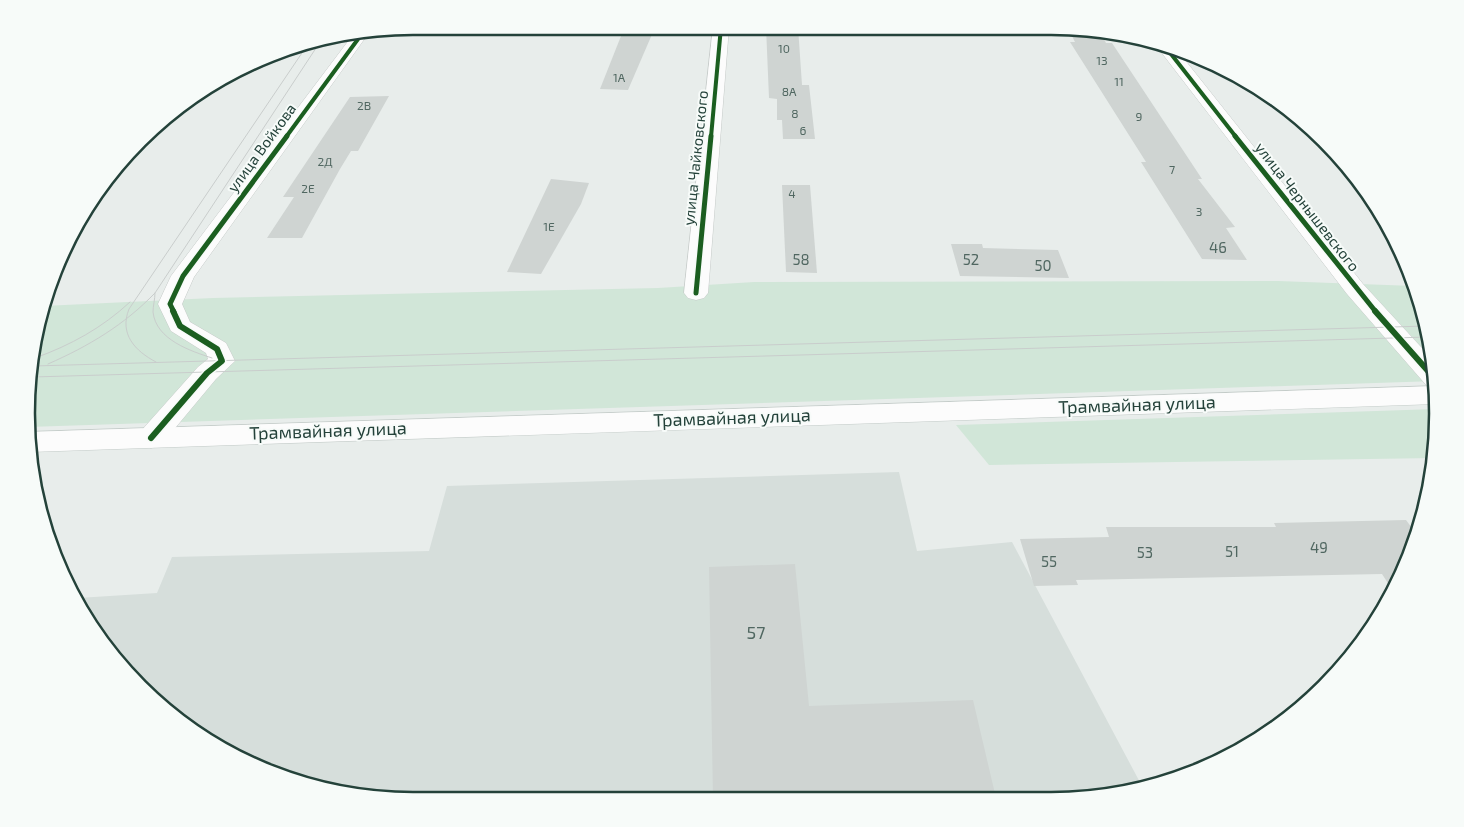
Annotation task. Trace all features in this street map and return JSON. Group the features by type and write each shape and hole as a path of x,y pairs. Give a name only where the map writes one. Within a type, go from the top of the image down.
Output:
{"street":[{"name":"улица Чайковского","path":"696,292 720,35"},
{"name":"улица Войкова","path":"152,438 207,373 222,361 217,349 180,326 170,304 183,276 358,39"},
{"name":"улица Чернышевского","path":"1172,55 1355,289 1426,369"},
{"name":"Трамвайная улица","path":"36,442 1428,395"}],"shaded area":[{"path":"899,472 917,551 1012,542 1139,781 1100,789 1050,792 414,792 364,789 340,785 292,772 246,753 183,714 129,663 113,644 83,598 157,593 172,557 429,551 447,486"}],"green space":[{"path":"1278,281 1407,286 1422,340 1427,381 36,427 38,364 51,306 213,298 658,288 754,282"},
{"path":"1429,409 1429,414 1426,458 989,465 956,425"}],"building":[{"path":"621,35 652,35 628,90 600,89"},
{"path":"766,35 799,35 802,85 809,85 815,139 783,139 782,120 777,120 777,99 769,98"},
{"path":"1072,36 1104,39 1106,43 1112,43 1202,179 1198,179 1235,227 1226,228 1247,260 1202,259 1141,162 1146,162 1070,42 1075,42"},
{"path":"389,96 358,151 351,151 302,238 267,238 294,197 283,197 350,97"},
{"path":"551,179 589,183 581,204 541,274 507,272"},
{"path":"782,185 810,185 817,273 786,272"},
{"path":"951,244 982,244 983,248 1058,250 1069,278 960,276"},
{"path":"1406,520 1411,527 1388,584 1382,574 1076,580 1078,585 1034,586 1020,539 1109,537 1106,527 1276,527 1274,523"},
{"path":"795,564 809,706 973,700 995,792 713,792 709,567"}],"tram line":[{"path":"155,293 316,48"},
{"path":"126,319 129,309 303,52"},
{"path":"126,319 155,293"},
{"path":"155,293 153,312 156,322 167,337 185,348 212,358"},
{"path":"39,356 97,328 130,302"},
{"path":"48,364 78,350 126,319"},
{"path":"126,319 126,326 131,341 142,353 156,362"},
{"path":"38,366 1419,326"},
{"path":"37,377 1421,337"}],"cycle path":[{"path":"696,293 720,35"},
{"path":"151,438 207,373 222,361 217,349 180,326 170,304 183,276 358,39"},
{"path":"1172,55 1355,289 1426,369"}]}
